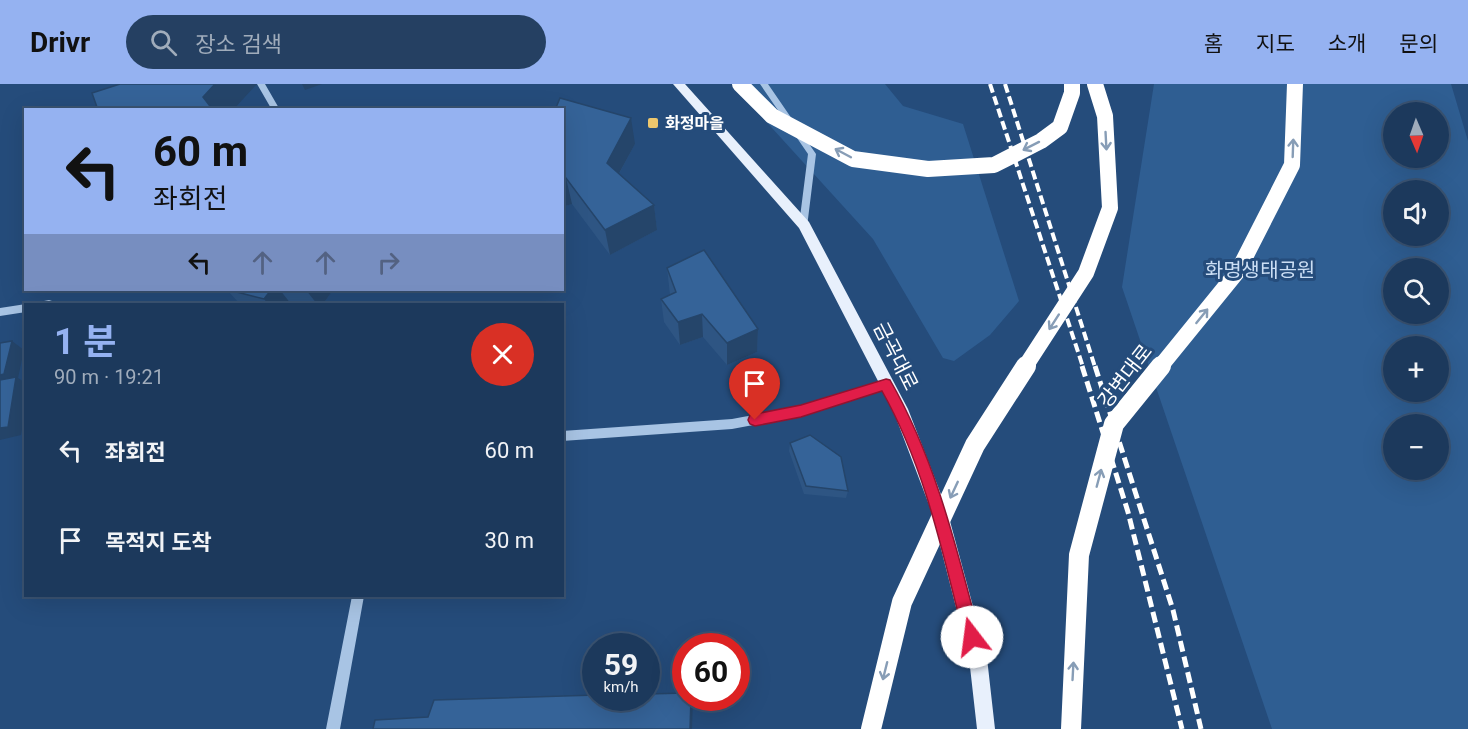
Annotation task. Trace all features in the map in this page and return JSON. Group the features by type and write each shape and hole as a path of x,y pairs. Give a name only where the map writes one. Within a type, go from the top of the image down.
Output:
{"highway":[{"path":"740,84 772,116 853,159 928,169 994,165 1041,141 1060,128 1072,93 1072,84"},
{"path":"871,729 902,602 975,445 1086,273 1110,208 1105,116 1095,84"},
{"name":"강변대로","path":"1071,729 1078,555 1114,424 1238,271 1292,165 1295,84"}],"main road":[{"name":"금곡대로","path":"679,84 804,225 900,409 939,510 978,658 986,729"}],"street":[{"path":"261,84 275,108"},
{"path":"764,84 812,154 804,225"},
{"path":"0,312 24,308"},
{"path":"564,436 732,424 801,411 886,384"},
{"path":"333,729 358,597"}],"green space":[{"path":"732,84 885,84 903,106 963,124 1019,301 990,335 954,361 943,358 873,239"},
{"name":"화명생태공원","path":"1154,84 1451,84 1468,141 1468,729 1272,729 1122,287"}],"building":[{"path":"120,84 215,84 203,97 211,108 97,108 92,93"},
{"path":"560,98 631,118 607,163 654,205 605,230 566,178 564,178 564,108 556,108"},
{"path":"704,250 758,329 727,343 702,314 678,322 661,299 676,292 667,268"},
{"path":"233,291 270,291 264,299"},
{"path":"12,341 4,374 0,375 0,343"},
{"path":"16,377 8,427 0,428 0,380"},
{"path":"810,435 841,457 848,491 806,486 790,443"},
{"path":"672,693 672,711 691,711 690,729 373,729 375,720 428,717 434,700 582,695 582,711 660,711 660,694"}],"railway":[{"path":"990,84 1083,367"},
{"path":"1005,84 1095,367"},
{"path":"1082,366 1128,512 1182,729"},
{"path":"1095,366 1173,610 1201,729"}],"place":[{"name":"화정마을","path":"653,123"}],"route":[{"path":"755,420 801,411 886,384 900,409 939,510 972,637"}]}
